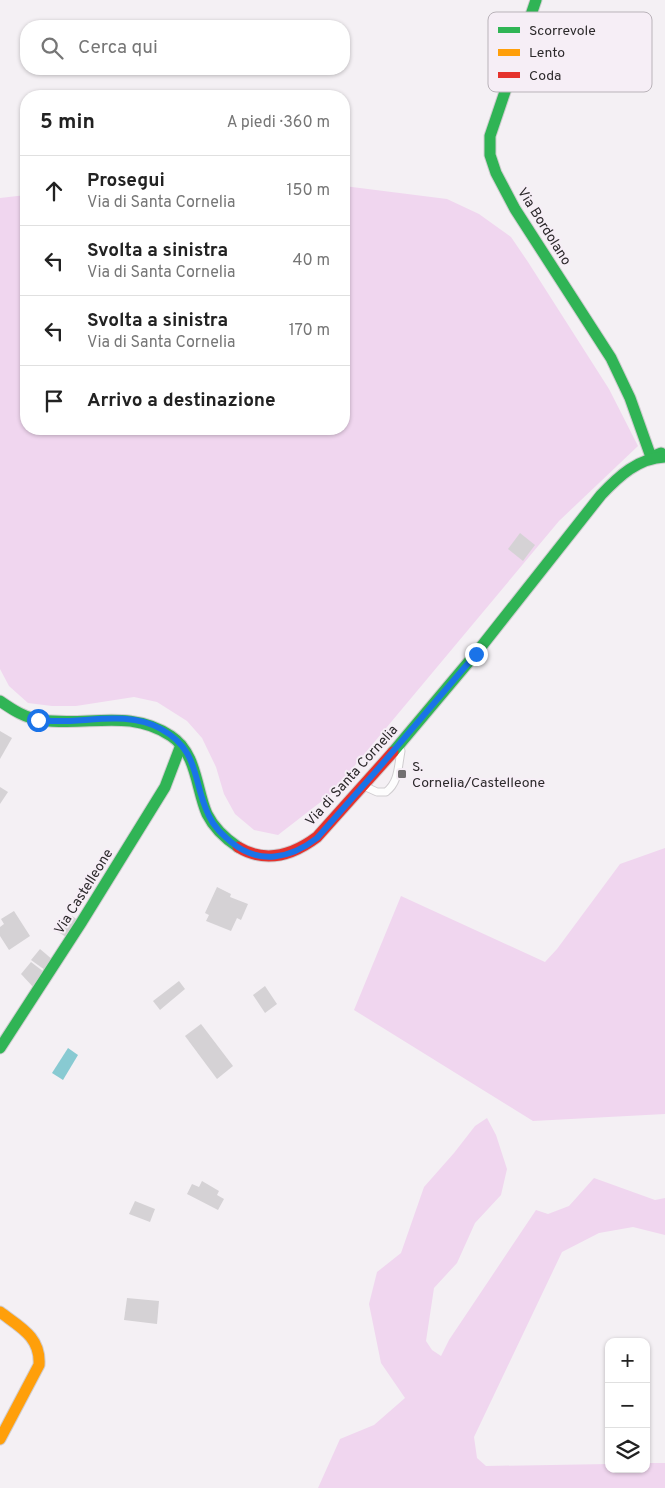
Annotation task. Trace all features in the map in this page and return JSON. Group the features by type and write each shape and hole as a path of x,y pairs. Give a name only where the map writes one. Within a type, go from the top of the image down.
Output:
{"street":[{"name":"Via Bordolano","path":"532,12 536,0"},
{"name":"Via Bordolano","path":"504,92 492,128 489,144 490,155 496,174 515,209 611,358 630,398 651,456"},
{"name":"Via di Santa Cornelia","path":"0,701 19,715 38,720 74,722 113,718 143,722 163,730 181,744 193,764 206,810 212,823 222,835 245,851 262,857 274,858 286,855 311,842 363,786 476,654 580,520 611,485 624,472 651,456 665,452"},
{"path":"651,456 665,456"},
{"name":"Via Castelleone","path":"0,1048 161,794 181,744"},
{"path":"0,1312 35,1340 40,1348 39,1365 0,1439"}],"lane":[{"path":"363,786 377,792 386,792 392,787 396,781 402,740"}],"shaded area":[{"path":"350,187 447,199 479,214 511,237 609,389 638,446 559,521 331,794 278,835 254,830 235,814 224,794 216,767 202,738 187,721 157,702 134,697 76,706 28,703 9,686 0,669 0,198 20,196 20,435 350,435"},
{"path":"665,848 665,1114 533,1121 354,1010 401,896 545,962 557,949 620,864"},
{"path":"487,1118 496,1135 507,1169 501,1195 475,1223 457,1263 434,1288 426,1341 432,1350 441,1356 449,1340 536,1210 548,1214 569,1206 594,1178 655,1200 665,1198 665,1235 633,1227 599,1233 562,1252 474,1437 477,1458 486,1466 605,1464 605,1473 650,1473 650,1463 665,1463 665,1488 318,1488 340,1439 374,1425 405,1398 381,1363 369,1304 377,1272 401,1253 424,1187 475,1126"}],"water":[{"path":"68,1048 78,1055 63,1080 52,1073"}],"building":[{"path":"520,533 535,545 523,561 508,549"},
{"path":"0,731 12,738 0,759"},
{"path":"0,787 8,792 0,804"},
{"path":"217,887 231,894 230,897 248,904 241,920 237,918 231,931 206,921 209,915 205,913"},
{"path":"14,911 30,936 9,950 0,936 0,927 4,924 1,919"},
{"path":"72,916 78,920 66,937 55,930 63,919 67,922"},
{"path":"40,949 53,960 45,970 31,960"},
{"path":"31,962 44,972 34,988 21,974"},
{"path":"179,981 185,989 160,1010 153,1001"},
{"path":"265,986 277,1004 265,1013 253,995"},
{"path":"201,1024 233,1066 217,1079 185,1036"},
{"path":"202,1181 219,1191 217,1195 224,1199 218,1210 187,1194 192,1184 199,1187"},
{"path":"135,1201 155,1209 150,1222 129,1214"},
{"path":"127,1298 159,1301 157,1324 124,1320"}],"traffic: fast":[{"path":"532,12 536,0"},
{"path":"505,92 490,136 490,155 496,173 515,209 611,358 630,398 651,457 661,453"},
{"path":"393,752 477,652 601,495 622,475 638,464 655,458 665,457"},
{"path":"0,701 19,713 35,719 58,722 124,720 155,728 171,736 180,743 191,762 203,804 213,824 238,847"},
{"path":"0,1048 81,923 165,787 181,745"}],"traffic: slow":[{"path":"0,1312 28,1334 37,1347 39,1355 39,1365 0,1439"}],"traffic: jam":[{"path":"238,847 248,852 269,856 289,853 308,843 317,837 393,752"}],"place":[{"name":"S. Cornelia/Castelleone","path":"402,774"}],"route":[{"path":"38,720 74,722 113,718 143,722 156,726 175,739 190,757 206,810 212,823 222,835 245,851 269,858 280,857 292,853 317,838 476,654"}]}
